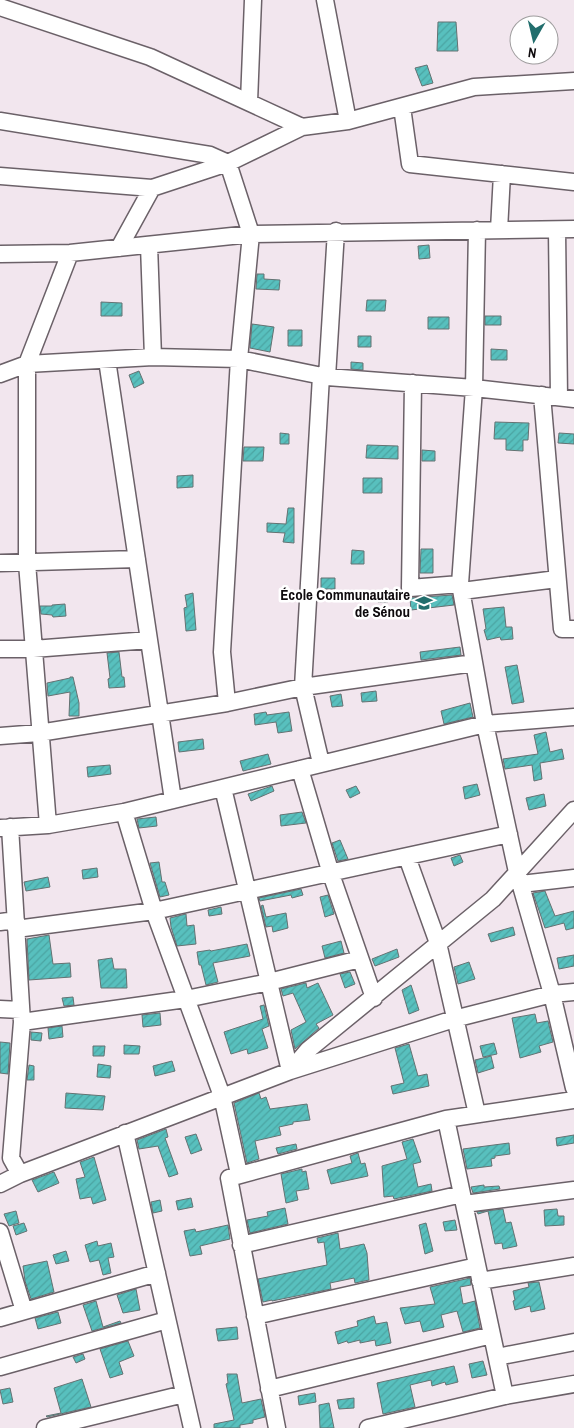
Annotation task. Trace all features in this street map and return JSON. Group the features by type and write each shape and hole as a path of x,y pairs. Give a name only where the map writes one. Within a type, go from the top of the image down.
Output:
{"street":[{"path":"249,102 253,0"},
{"path":"324,0 348,122"},
{"path":"0,7 150,58 302,127"},
{"path":"0,176 152,188 228,163 302,127 348,122 474,86 574,81"},
{"path":"402,107 410,164 574,182"},
{"path":"0,121 210,155 228,163 251,234 238,359 222,652 227,703"},
{"path":"499,230 502,174"},
{"path":"119,248 152,188"},
{"path":"477,230 474,388 461,588 485,724 508,834 552,994 574,1088"},
{"path":"0,374 27,364 154,357 238,359 324,376 474,388 566,398 557,230"},
{"path":"0,254 70,253 251,234 574,230"},
{"path":"321,763 303,686 324,376 336,232"},
{"path":"149,245 154,357"},
{"path":"48,825 27,563 27,364 70,253"},
{"path":"107,360 173,800"},
{"path":"413,383 410,588 461,588 558,579"},
{"path":"542,396 562,629 574,629"},
{"path":"0,563 137,559"},
{"path":"0,649 33,649 149,640"},
{"path":"0,736 40,733 227,703 303,686 474,663"},
{"path":"20,1174 6,1159 21,1016 11,924 5,827 48,825 124,812 485,724 574,717"},
{"path":"300,769 331,874 374,998"},
{"path":"223,788 290,1071"},
{"path":"290,1071 308,1050 519,878 574,810"},
{"path":"124,812 154,912 222,1096 239,1174"},
{"path":"11,924 154,912 508,834"},
{"path":"407,857 438,943 477,1114"},
{"path":"519,878 574,878"},
{"path":"0,1010 21,1016 186,999 269,982 360,958"},
{"path":"0,1184 20,1174 125,1133 290,1071 454,1019 552,994 574,992"},
{"path":"277,1428 228,1178 446,1119 574,1100"},
{"path":"446,1119 505,1396"},
{"path":"125,1133 192,1428"},
{"path":"241,1244 463,1199 574,1190"},
{"path":"0,1232 24,1311"},
{"path":"255,1316 479,1274 574,1266"},
{"path":"0,1318 157,1273"},
{"path":"0,1367 167,1320"},
{"path":"269,1389 492,1335"},
{"path":"497,1357 574,1342"},
{"path":"368,1428 505,1396 574,1384"},
{"path":"45,1428 184,1394"}],"building":[{"path":"438,22 456,22 458,51 437,51"},
{"path":"427,65 433,83 422,86 415,68"},
{"path":"429,245 430,258 419,259 418,246"},
{"path":"257,274 264,274 264,279 280,280 279,290 256,289"},
{"path":"367,300 386,300 385,311 366,311"},
{"path":"101,302 122,303 122,316 101,316"},
{"path":"485,316 501,316 501,325 485,325"},
{"path":"428,317 449,317 449,329 428,329"},
{"path":"252,324 274,327 270,352 250,348"},
{"path":"288,330 302,330 302,346 288,346"},
{"path":"358,336 371,336 371,347 358,347"},
{"path":"491,349 507,350 507,360 491,360"},
{"path":"351,362 363,363 363,370 351,369"},
{"path":"139,371 144,383 134,388 129,375"},
{"path":"495,422 529,423 528,440 523,440 523,451 506,450 506,439 494,439"},
{"path":"280,433 289,434 289,444 280,444"},
{"path":"559,433 574,434 574,444 558,443"},
{"path":"367,445 398,446 398,459 366,458"},
{"path":"244,447 264,447 263,461 243,461"},
{"path":"422,450 435,451 435,461 422,461"},
{"path":"193,475 193,487 177,488 177,476"},
{"path":"363,478 382,478 382,493 363,493"},
{"path":"288,508 294,508 294,543 283,542 285,533 267,532 267,523 286,524"},
{"path":"421,549 433,549 433,573 420,573"},
{"path":"352,550 364,551 364,564 351,564"},
{"path":"321,578 335,578 335,589 321,589"},
{"path":"388,592 388,602 378,602 378,593"},
{"path":"193,593 196,630 186,631 184,608 187,607 185,595"},
{"path":"452,595 454,605 411,610 410,598"},
{"path":"65,604 66,616 53,617 52,615 41,614 40,606"},
{"path":"504,607 506,627 512,627 513,639 501,640 500,637 487,640 484,630 486,629 483,609"},
{"path":"460,647 461,655 421,660 420,652"},
{"path":"119,652 125,687 109,688 108,679 110,678 107,653"},
{"path":"517,665 524,702 512,704 505,667"},
{"path":"73,677 79,703 79,716 69,716 70,692 48,696 47,683"},
{"path":"376,691 377,701 362,702 361,693"},
{"path":"341,694 343,706 332,707 330,696"},
{"path":"470,703 473,717 444,724 441,711"},
{"path":"266,712 267,715 289,712 292,731 278,733 276,722 255,725 254,714"},
{"path":"546,732 550,752 562,749 564,759 540,763 542,779 534,781 532,765 505,769 503,759 538,754 534,735"},
{"path":"203,739 204,749 179,752 178,742"},
{"path":"268,754 271,764 243,771 240,761"},
{"path":"110,765 111,774 88,777 87,767"},
{"path":"477,784 480,795 465,799 463,787"},
{"path":"272,786 274,791 251,801 248,794"},
{"path":"356,786 360,793 350,798 346,790"},
{"path":"544,794 546,806 529,810 526,798"},
{"path":"302,812 306,823 281,826 280,815"},
{"path":"156,817 157,826 139,828 137,819"},
{"path":"340,840 348,859 338,861 332,843"},
{"path":"460,855 463,862 454,866 451,858"},
{"path":"159,862 162,882 165,882 169,895 160,897 150,863"},
{"path":"97,868 98,877 83,879 82,870"},
{"path":"48,877 50,887 26,891 24,882"},
{"path":"301,889 303,895 292,898 291,895 260,901 259,898"},
{"path":"545,891 555,916 574,911 574,928 566,930 564,923 545,928 533,893"},
{"path":"328,895 334,914 325,917 320,897"},
{"path":"263,905 266,917 286,913 288,928 273,932 272,926 266,927 261,906"},
{"path":"221,907 222,914 209,916 208,910"},
{"path":"186,914 187,926 194,925 196,944 177,946 170,918"},
{"path":"513,927 515,935 491,942 488,934"},
{"path":"49,935 53,964 70,963 71,977 29,980 27,939"},
{"path":"341,941 344,953 325,958 322,946"},
{"path":"247,944 250,956 213,963 218,982 206,985 197,952"},
{"path":"397,949 399,957 375,966 372,959"},
{"path":"574,955 574,966 559,969 557,958"},
{"path":"112,958 114,969 126,969 127,988 101,988 98,960"},
{"path":"469,962 475,979 458,984 454,967"},
{"path":"350,972 355,984 345,988 340,974"},
{"path":"306,983 307,988 318,983 333,1015 316,1024 319,1028 295,1049 291,1030 306,1022 293,993 283,996 281,989"},
{"path":"411,985 419,1010 409,1014 402,990"},
{"path":"73,997 74,1005 64,1006 62,998"},
{"path":"264,1005 269,1026 262,1029 268,1048 248,1054 247,1049 231,1054 224,1032 263,1019 260,1006"},
{"path":"160,1013 161,1025 143,1027 142,1015"},
{"path":"535,1014 537,1023 548,1021 553,1042 539,1046 541,1052 520,1058 512,1018"},
{"path":"62,1026 63,1037 49,1039 48,1028"},
{"path":"31,1032 42,1033 41,1041 31,1040"},
{"path":"0,1042 10,1043 8,1074 0,1073"},
{"path":"494,1043 497,1054 483,1057 480,1046"},
{"path":"409,1044 418,1076 427,1074 429,1086 393,1094 391,1086 404,1083 395,1048"},
{"path":"124,1045 140,1046 139,1054 124,1054"},
{"path":"93,1046 105,1046 104,1056 93,1056"},
{"path":"491,1056 494,1068 478,1073 475,1060"},
{"path":"172,1061 175,1071 155,1076 153,1066"},
{"path":"98,1064 111,1066 110,1078 97,1077"},
{"path":"29,1065 34,1066 34,1080 27,1080"},
{"path":"66,1093 105,1096 103,1110 65,1108"},
{"path":"259,1093 261,1099 266,1097 270,1109 307,1104 310,1120 293,1122 293,1124 279,1127 281,1135 255,1141 259,1159 247,1163 234,1103"},
{"path":"166,1129 168,1137 165,1138 178,1174 169,1177 158,1146 139,1149 137,1140"},
{"path":"196,1134 202,1150 191,1154 185,1137"},
{"path":"574,1135 574,1143 557,1146 556,1138"},
{"path":"413,1139 421,1162 413,1164 418,1187 431,1184 432,1191 394,1199 393,1196 384,1197 382,1166 407,1159 402,1142"},
{"path":"509,1143 510,1154 495,1156 495,1158 491,1159 492,1166 467,1169 463,1149"},
{"path":"296,1144 297,1149 278,1154 276,1148"},
{"path":"358,1153 361,1164 365,1163 368,1176 331,1184 327,1170 352,1163 350,1156"},
{"path":"94,1157 106,1200 93,1204 91,1197 80,1199 76,1179 85,1177 80,1162"},
{"path":"302,1169 302,1172 306,1171 309,1189 296,1191 298,1200 286,1203 281,1174"},
{"path":"54,1172 59,1183 38,1192 32,1180"},
{"path":"484,1185 484,1187 499,1186 500,1189 473,1193 471,1187"},
{"path":"191,1198 193,1207 178,1210 176,1201"},
{"path":"160,1200 162,1211 153,1213 151,1202"},
{"path":"285,1208 288,1224 250,1233 247,1220 268,1216 267,1212"},
{"path":"503,1209 506,1223 511,1222 517,1246 503,1249 502,1243 495,1244 488,1211 478,1214 477,1212"},
{"path":"557,1209 558,1216 564,1216 564,1225 545,1226 544,1210"},
{"path":"16,1211 19,1223 9,1226 4,1214"},
{"path":"455,1220 457,1230 445,1231 443,1222"},
{"path":"24,1223 27,1231 16,1235 13,1226"},
{"path":"426,1223 433,1251 425,1254 419,1225"},
{"path":"228,1225 230,1239 200,1246 202,1254 190,1256 184,1231 195,1229 196,1232"},
{"path":"338,1233 340,1249 364,1244 367,1253 369,1280 355,1283 354,1278 330,1283 331,1289 263,1302 258,1279 327,1265 324,1242 318,1243 317,1238"},
{"path":"97,1241 98,1246 111,1243 114,1257 108,1258 111,1273 103,1275 99,1260 90,1262 85,1245"},
{"path":"66,1251 69,1261 56,1264 53,1255"},
{"path":"47,1261 54,1292 31,1299 25,1281 23,1266"},
{"path":"470,1278 471,1285 460,1287 463,1304 475,1301 480,1328 463,1332 457,1311 441,1315 444,1327 423,1332 420,1321 405,1324 400,1308 435,1304 430,1287"},
{"path":"539,1282 545,1309 531,1312 530,1306 515,1310 513,1291 529,1287 528,1283"},
{"path":"136,1289 140,1310 123,1313 117,1295"},
{"path":"96,1301 103,1327 120,1321 121,1323 92,1331 83,1305"},
{"path":"58,1312 61,1323 38,1329 35,1318"},
{"path":"374,1316 376,1324 387,1322 391,1343 376,1346 375,1340 360,1343 360,1340 338,1344 335,1332 358,1326 357,1321"},
{"path":"237,1327 238,1339 218,1341 216,1329"},
{"path":"128,1341 134,1356 119,1362 123,1374 110,1378 100,1349"},
{"path":"83,1354 85,1359 76,1363 73,1357"},
{"path":"483,1361 487,1375 472,1378 469,1364"},
{"path":"454,1366 458,1382 446,1385 445,1382 432,1386 431,1380 410,1385 415,1407 383,1414 377,1383"},
{"path":"227,1374 237,1374 242,1403 261,1399 265,1417 253,1420 253,1423 240,1425 240,1428 214,1428 214,1424 234,1420 226,1384 228,1383"},
{"path":"82,1379 91,1407 47,1417 61,1413 54,1388"},
{"path":"10,1388 13,1402 3,1404 0,1390"},
{"path":"315,1393 316,1402 299,1405 298,1396"},
{"path":"354,1398 354,1408 339,1409 337,1400"},
{"path":"329,1403 334,1428 320,1428 319,1405"}],"place":[{"name":"École Communautaire de Sénou","path":"424,603"}]}
